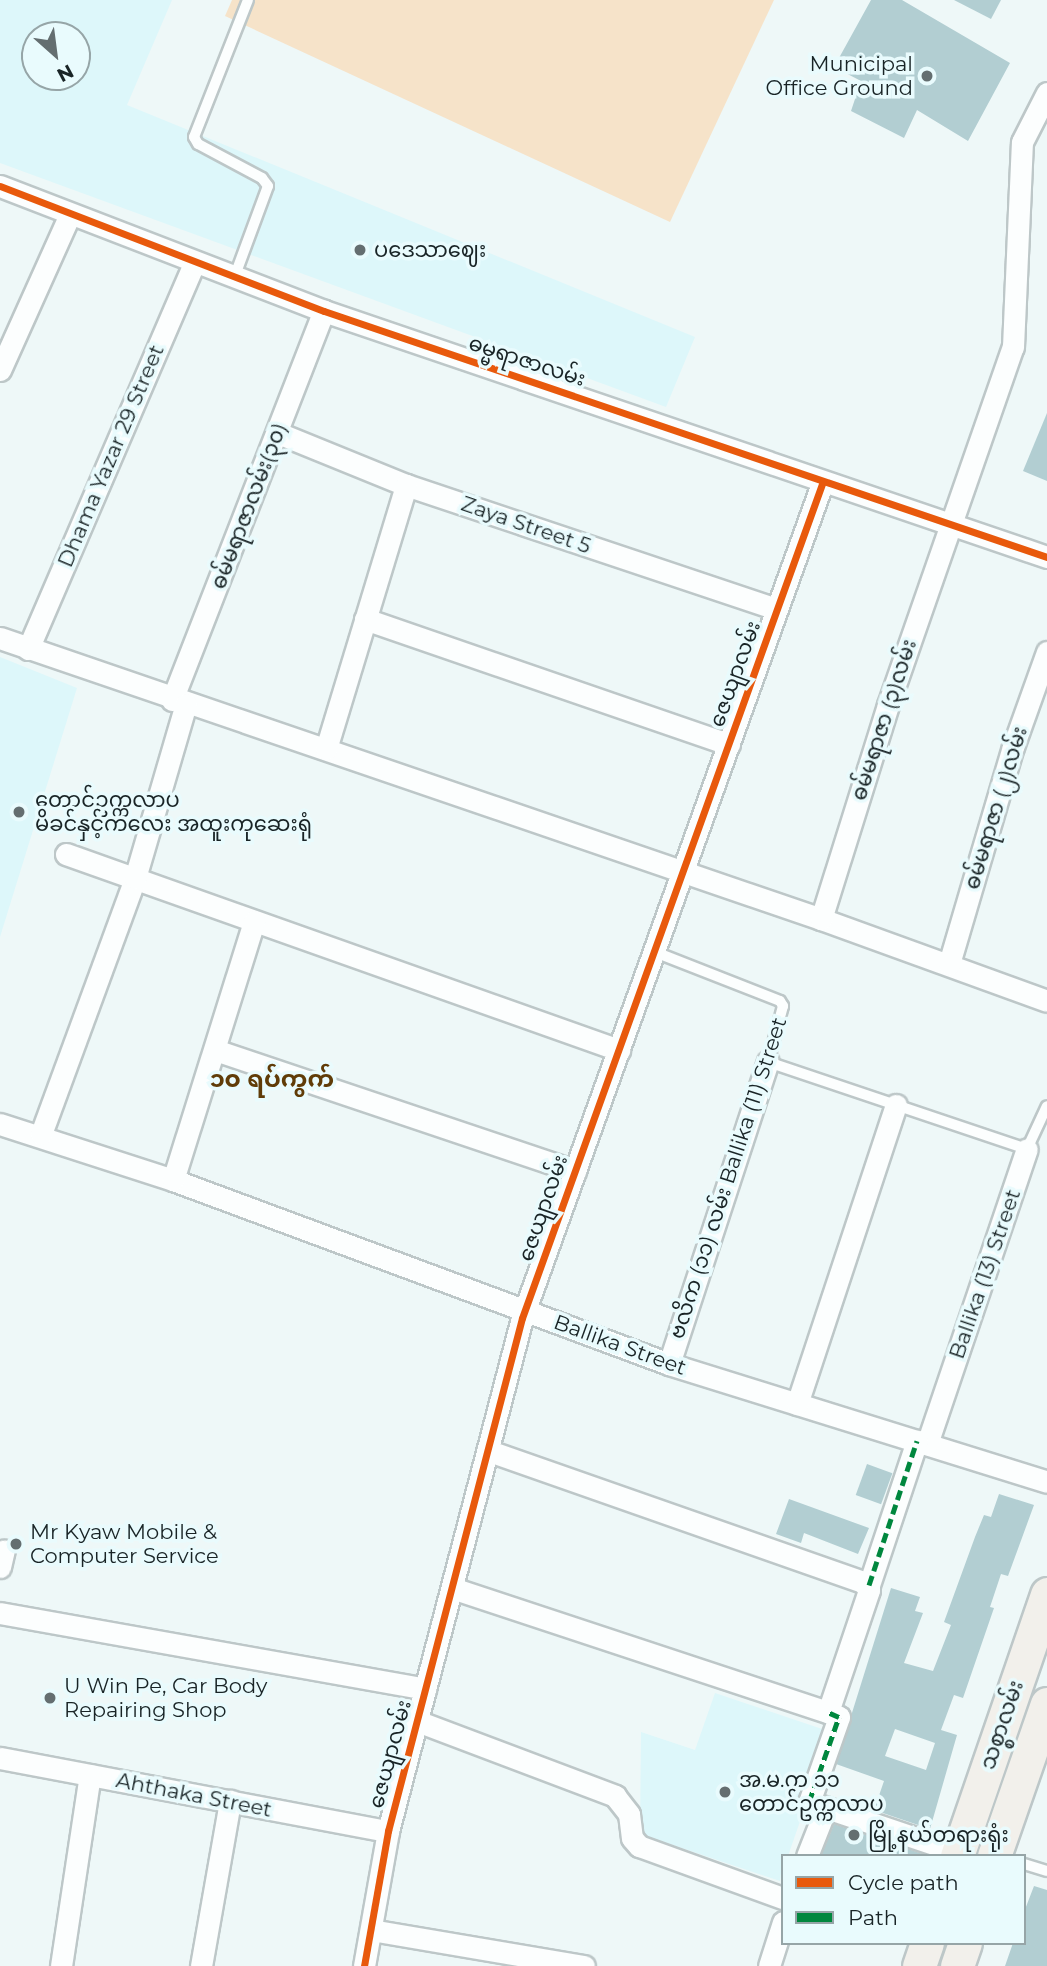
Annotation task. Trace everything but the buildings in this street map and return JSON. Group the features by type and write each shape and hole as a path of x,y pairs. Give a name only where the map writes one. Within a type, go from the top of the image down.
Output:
{"main road":[{"name":"သစ္စာလမ်း","path":"958,1854 1047,1594"},
{"name":"သစ္စာလမ်း","path":"1004,1854 1047,1704"},
{"path":"919,1966 926,1945"},
{"path":"957,1966 964,1945"}],"street":[{"name":"ဓမ်မရာဇာ (၃)လမ်း","path":"821,919 888,705 1013,347 1022,142 1047,93"},
{"name":"ဓမ္မရာဇာလမ်း","path":"0,186 194,264 324,311 1047,557"},
{"path":"0,370 69,214"},
{"name":"Dhama Yazar 29 Street","path":"28,649 194,264"},
{"name":"ဓမ်မရာဇာလမ်း(၃၀)","path":"41,1135 135,878 179,702 324,311"},
{"name":"Zaya Street 5","path":"278,433 406,485 777,610"},
{"name":"ဇေယျာလမ်း","path":"364,1966 388,1831 526,1311 823,481"},
{"path":"326,749 406,485"},
{"path":"365,618 729,744"},
{"path":"0,638 179,702 326,749 821,919 1047,1001"},
{"name":"ဓမ်မရာဇာ (၂)လမ်း","path":"949,964 1013,747 1047,652"},
{"path":"66,854 618,1050"},
{"path":"173,1180 254,921"},
{"path":"215,1050 575,1171"},
{"name":"ဗလိက (၁၁) လမ်း Ballika (11) Street","path":"668,1364 768,1062"},
{"path":"797,1404 896,1105"},
{"name":"Ballika Street","path":"0,1124 41,1135 173,1180 668,1364 1047,1482"},
{"name":"Ballika (13) Street","path":"828,1712 869,1586 1027,1149"},
{"path":"487,1450 869,1586"},
{"path":"452,1588 839,1717 810,1802 958,1854"},
{"path":"0,1614 425,1689"},
{"path":"417,1721 615,1796 629,1814 632,1838 639,1846 781,1897"},
{"name":"Ahthaka Street","path":"0,1758 388,1831"},
{"path":"61,1966 90,1775"},
{"path":"201,1966 230,1801"},
{"path":"808,1854 826,1808"},
{"path":"769,1966 781,1928"},
{"path":"371,1930 584,1966"}],"lane":[{"path":"234,278 268,186 262,178 198,144 194,137 248,0"},
{"name":"ဗလိက (၁၁) လမ်း Ballika (11) Street","path":"655,952 780,1001 783,1006 768,1062"},
{"path":"768,1062 1027,1149"},
{"name":"Ballika (13) Street","path":"1027,1149 1047,1106"},
{"path":"1026,1864 1047,1871"}],"shaded area":[{"name":"ပဒေသာဈေး","path":"0,0 172,0 127,105 695,337 666,407 0,163"},
{"path":"232,0 774,0 670,222 225,16"},
{"name":"တောင်ဥက္ကလာပ မိခင်နှင့်ကလေး အထူးကုဆေးရုံ","path":"0,657 77,688 0,937"},
{"name":"အ.မ.က ၁၁ တောင်ဥက္ကလာပ","path":"715,1693 831,1732 789,1854 781,1854 780,1881 640,1834 641,1732 695,1750"}],"marked path":[{"path":"869,1585 917,1441"},
{"path":"809,1802 839,1717 828,1712"}],"cycle path":[{"path":"0,186 324,311 1047,557"},
{"path":"364,1966 388,1831 522,1318 823,481"}],"place":[{"name":"Municipal Office Ground","path":"927,76"},
{"name":"ပဒေသာဈေး","path":"360,250"},
{"name":"တောင်ဥက္ကလာပ မိခင်နှင့်ကလေး အထူးကုဆေးရုံ","path":"19,812"},
{"name":"Mr Kyaw Mobile & Computer Service","path":"16,1544"},
{"name":"U Win Pe, Car Body Repairing Shop","path":"50,1698"},
{"name":"အ.မ.က ၁၁ တောင်ဥက္ကလာပ","path":"725,1792"},
{"name":"မြို့နယ်တရားရုံး","path":"854,1835"}],"district":[{"name":"၁o ရပ်ကွက်","path":"272,1079"}]}
